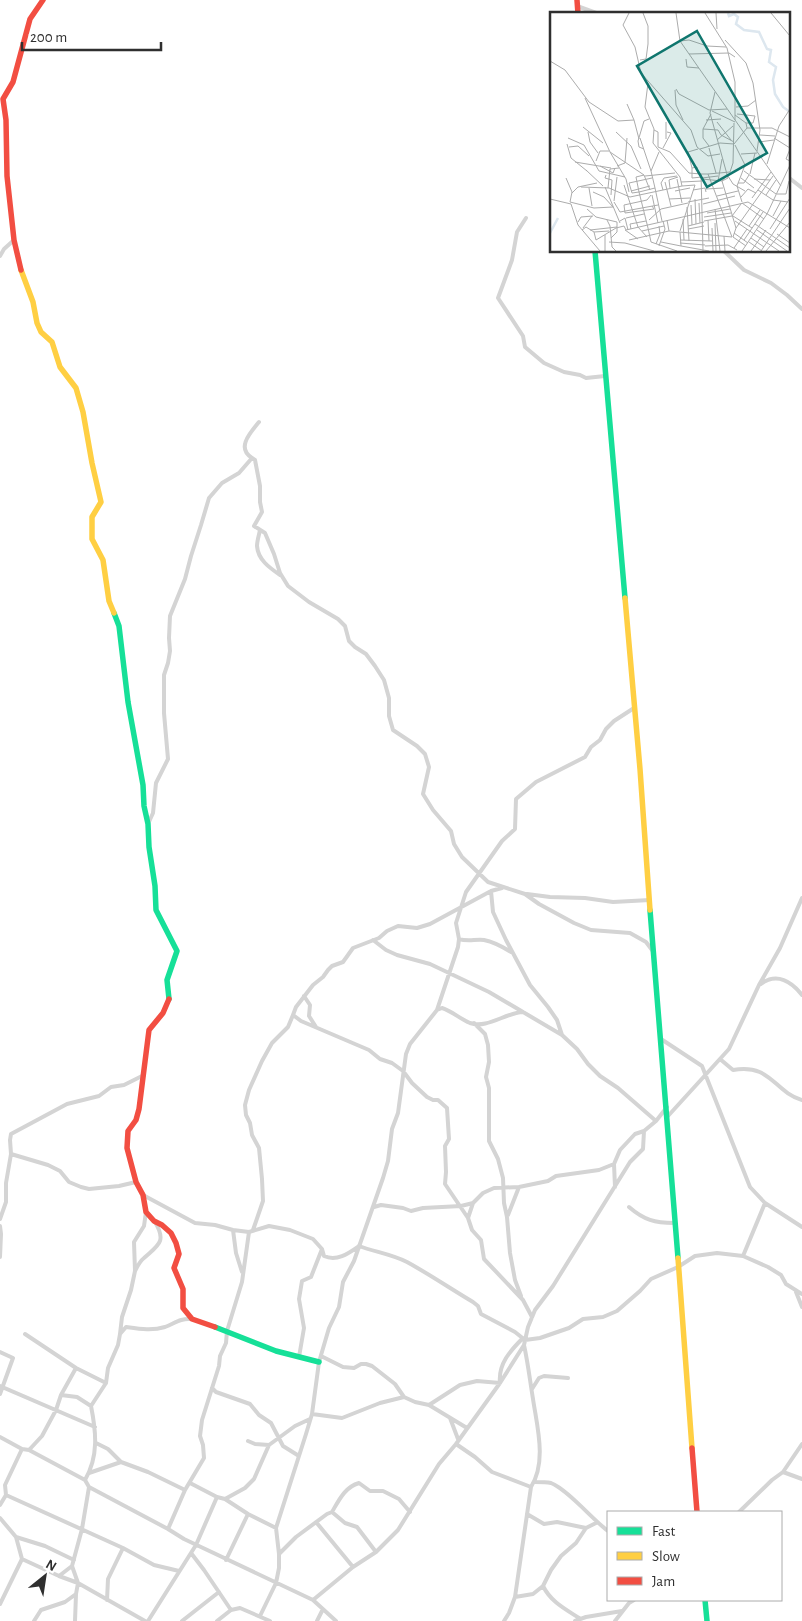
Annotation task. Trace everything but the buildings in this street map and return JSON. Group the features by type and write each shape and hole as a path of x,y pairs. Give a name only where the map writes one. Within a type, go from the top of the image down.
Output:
{"street":[{"path":"43,0 30,18 13,82 3,100 6,120 7,176 14,240 18,264 33,302 37,323 41,332 52,342 60,367 76,388 83,412 101,502 92,516 92,539 103,560 109,601 119,626 128,702 143,785 156,910 177,951 168,980 169,999 163,1013 148,1030 144,1075 136,1120 128,1131 128,1152 136,1182 143,1195 146,1212 144,1226 134,1242 135,1271 122,1317 118,1345 108,1368 106,1383 92,1406 96,1443 89,1473 85,1480"},
{"path":"577,3 594,12"},
{"path":"790,179 802,188"},
{"path":"526,218 517,232 512,260 498,298 523,336 525,347 544,364 564,372 580,374 586,378 605,376"},
{"path":"0,256 4,249 14,240"},
{"path":"595,252 619,517 667,1107 674,1223 697,1511"},
{"path":"725,252 744,270 771,282 802,309"},
{"path":"258,422 244,442 244,450 249,457 255,460 260,486 262,512 254,526 265,533 282,576 288,586 309,602 338,619 345,626 349,641 355,648 366,654 384,680 389,698 389,716 393,730 417,746 425,754 429,766 423,794 433,810 451,831 454,844 462,857 488,882 525,894 613,902 650,900"},
{"path":"148,824 153,813 156,783 168,759 164,713 164,675 170,651 170,616 185,580 190,556 209,498 222,483 238,473 252,458"},
{"path":"260,530 257,546 262,560 282,576"},
{"path":"260,1616 276,1583 279,1554 276,1528 311,1416 320,1359 329,1328 339,1307 343,1282 374,1207 388,1161 392,1128 398,1114 406,1054 410,1044 437,1010 450,974 459,939 456,924 466,892 502,841 515,829 516,799 536,782 585,757 614,720 634,708"},
{"path":"168,1529 185,1490 204,1458 200,1436 202,1420 219,1366 220,1356 226,1343 227,1331 243,1274 251,1231 263,1201 260,1148 252,1135 245,1105 262,1061 272,1043 288,1027 296,1007 304,996 332,966 343,962 353,948 379,938 387,930 398,926 417,928 430,924 491,891 502,888"},
{"path":"491,891 493,912 512,952 530,985 557,1020 562,1034"},
{"path":"525,894 574,923 592,930 630,933 646,942 653,951"},
{"path":"667,1117 729,1049 780,948 802,898"},
{"path":"459,939 466,942 483,940 500,945 512,952"},
{"path":"374,940 386,950 397,955 430,964 489,992 562,1034 600,1076 618,1088 656,1121"},
{"path":"760,985 768,979 777,979 789,982 802,995"},
{"path":"304,996 310,1005 309,1016 316,1027"},
{"path":"437,1010 442,1008 449,1010 469,1022 481,1025 512,1013 524,1011"},
{"path":"293,1015 301,1021 369,1050 380,1059 392,1063 404,1071 412,1083 427,1097 438,1100 447,1108 448,1139 445,1146 445,1184 461,1206 472,1230 481,1240 484,1259 524,1300"},
{"path":"474,1024 485,1034 488,1045 486,1077 489,1088 489,1141 504,1178 504,1203 515,1280 532,1317"},
{"path":"661,1039 702,1066 750,1187 765,1203 802,1227"},
{"path":"720,1059 733,1070 742,1068 757,1070 765,1074 794,1098 802,1100"},
{"path":"0,1218 6,1202 11,1134 67,1104 99,1096 112,1087 124,1085 144,1075"},
{"path":"615,1188 614,1164 620,1150 635,1134 644,1131 656,1121 667,1107"},
{"path":"313,1600 353,1567 376,1552 398,1530 439,1464 456,1444 500,1383 524,1341 535,1310 553,1286 630,1162 643,1149 644,1131"},
{"path":"11,1154 48,1165 60,1172 69,1182 89,1189 136,1182"},
{"path":"468,1218 473,1203 483,1193 494,1188 519,1187 548,1181 556,1176 599,1170 614,1164"},
{"path":"507,1217 519,1187"},
{"path":"143,1195 195,1223 215,1225 233,1230 251,1231 269,1226 290,1230 313,1240 322,1249 324,1256 330,1258 347,1254 359,1246"},
{"path":"374,1207 381,1205 411,1211 422,1208 461,1206 473,1203"},
{"path":"743,1256 765,1203"},
{"path":"629,1207 640,1217 660,1223 674,1223"},
{"path":"135,1271 142,1258 153,1252 161,1238 160,1231 146,1212"},
{"path":"154,1221 171,1233 176,1243 179,1254 174,1268 182,1289 184,1308 192,1319"},
{"path":"0,1226 0,1256"},
{"path":"233,1230 236,1253 243,1274"},
{"path":"359,1246 376,1253 387,1253 424,1272 473,1302 478,1306 481,1314 524,1341 538,1431 540,1457 535,1482 531,1488 515,1597 510,1614 504,1621"},
{"path":"299,1357 304,1328 299,1299 302,1281 311,1278 322,1249"},
{"path":"500,1383 499,1373 513,1347 524,1341 540,1338 569,1328 583,1319 603,1317 617,1311 651,1279 678,1267 695,1256 717,1253 743,1256 781,1275 786,1284 802,1294"},
{"path":"796,1292 802,1307"},
{"path":"120,1334 126,1327 146,1330 166,1326 184,1318 227,1331 276,1351 299,1357 320,1359 343,1367 354,1368 360,1364 366,1364 395,1384 404,1397 429,1405 467,1428"},
{"path":"25,1334 76,1368 106,1383"},
{"path":"0,1352 12,1358 0,1394"},
{"path":"29,1450 42,1436 56,1410 61,1394 76,1368"},
{"path":"532,1389 539,1378 544,1376 568,1378"},
{"path":"429,1405 460,1385 477,1381 500,1383"},
{"path":"2,1386 95,1427"},
{"path":"212,1388 216,1392 250,1404 259,1415 271,1423 283,1446 299,1456"},
{"path":"61,1394 77,1397 92,1406"},
{"path":"225,1499 246,1488 254,1479 269,1445 311,1416 342,1418 380,1403 404,1397"},
{"path":"449,1416 458,1439"},
{"path":"0,1437 85,1480 88,1488 82,1529 74,1560 72,1566 60,1576"},
{"path":"248,1441 255,1444 269,1445"},
{"path":"96,1443 108,1449 121,1462 148,1472 185,1490"},
{"path":"456,1444 492,1472 531,1488"},
{"path":"741,1511 772,1480 783,1472 802,1444"},
{"path":"0,1506 6,1495 5,1485 22,1449"},
{"path":"89,1473 121,1462"},
{"path":"783,1472 802,1479"},
{"path":"535,1482 551,1484 567,1494 607,1531"},
{"path":"0,1483 5,1485"},
{"path":"190,1483 217,1497 225,1499 248,1514 276,1528"},
{"path":"279,1554 296,1537 326,1514 332,1512 341,1496 352,1485 358,1483 370,1491 383,1491 399,1498 410,1512"},
{"path":"88,1488 226,1560 313,1600 336,1621"},
{"path":"6,1495 123,1548 154,1565 180,1571"},
{"path":"22,1558 78,1583 146,1621 196,1545 217,1497"},
{"path":"332,1512 345,1523 357,1527 376,1552"},
{"path":"226,1560 248,1514"},
{"path":"527,1514 544,1524 557,1522 586,1528"},
{"path":"0,1518 16,1538 22,1558 0,1604"},
{"path":"316,1522 353,1567"},
{"path":"515,1597 533,1594 543,1586 551,1570 562,1556 576,1544 586,1528 596,1523"},
{"path":"16,1538 45,1546 74,1560"},
{"path":"108,1600 108,1579 123,1548"},
{"path":"190,1552 231,1610"},
{"path":"72,1566 78,1583 75,1621"},
{"path":"543,1586 547,1595 577,1620 622,1611"},
{"path":"182,1621 219,1592"},
{"path":"34,1621 41,1610 65,1602 76,1594"},
{"path":"615,1621 633,1601"},
{"path":"705,1601 706,1621"},
{"path":"218,1621 231,1610 240,1608 270,1621"},
{"path":"317,1621 323,1609"},
{"path":"132,1621 135,1615"}],"traffic: fast":[{"path":"595,252 625,598"},
{"path":"114,613 119,626 128,702 143,785 156,910 177,951 167,980 169,999"},
{"path":"650,910 678,1258"},
{"path":"215,1327 276,1351 319,1362"},
{"path":"705,1601 707,1621"}],"traffic: slow":[{"path":"21,270 33,302 37,323 41,332 52,342 60,367 76,388 83,412 101,502 92,517 92,539 103,560 109,601 114,613"},
{"path":"625,598 650,910"},
{"path":"678,1258 692,1448"}],"traffic: jam":[{"path":"21,270 14,240 7,176 6,120 3,99 13,82 30,19 43,0"},
{"path":"577,0 578,12"},
{"path":"169,999 163,1013 149,1030 139,1109 136,1120 128,1131 127,1148 136,1182 143,1195 146,1212 154,1221 171,1233 176,1243 179,1254 174,1268 183,1289 183,1308 192,1319 215,1327"},
{"path":"692,1448 697,1511"}]}
